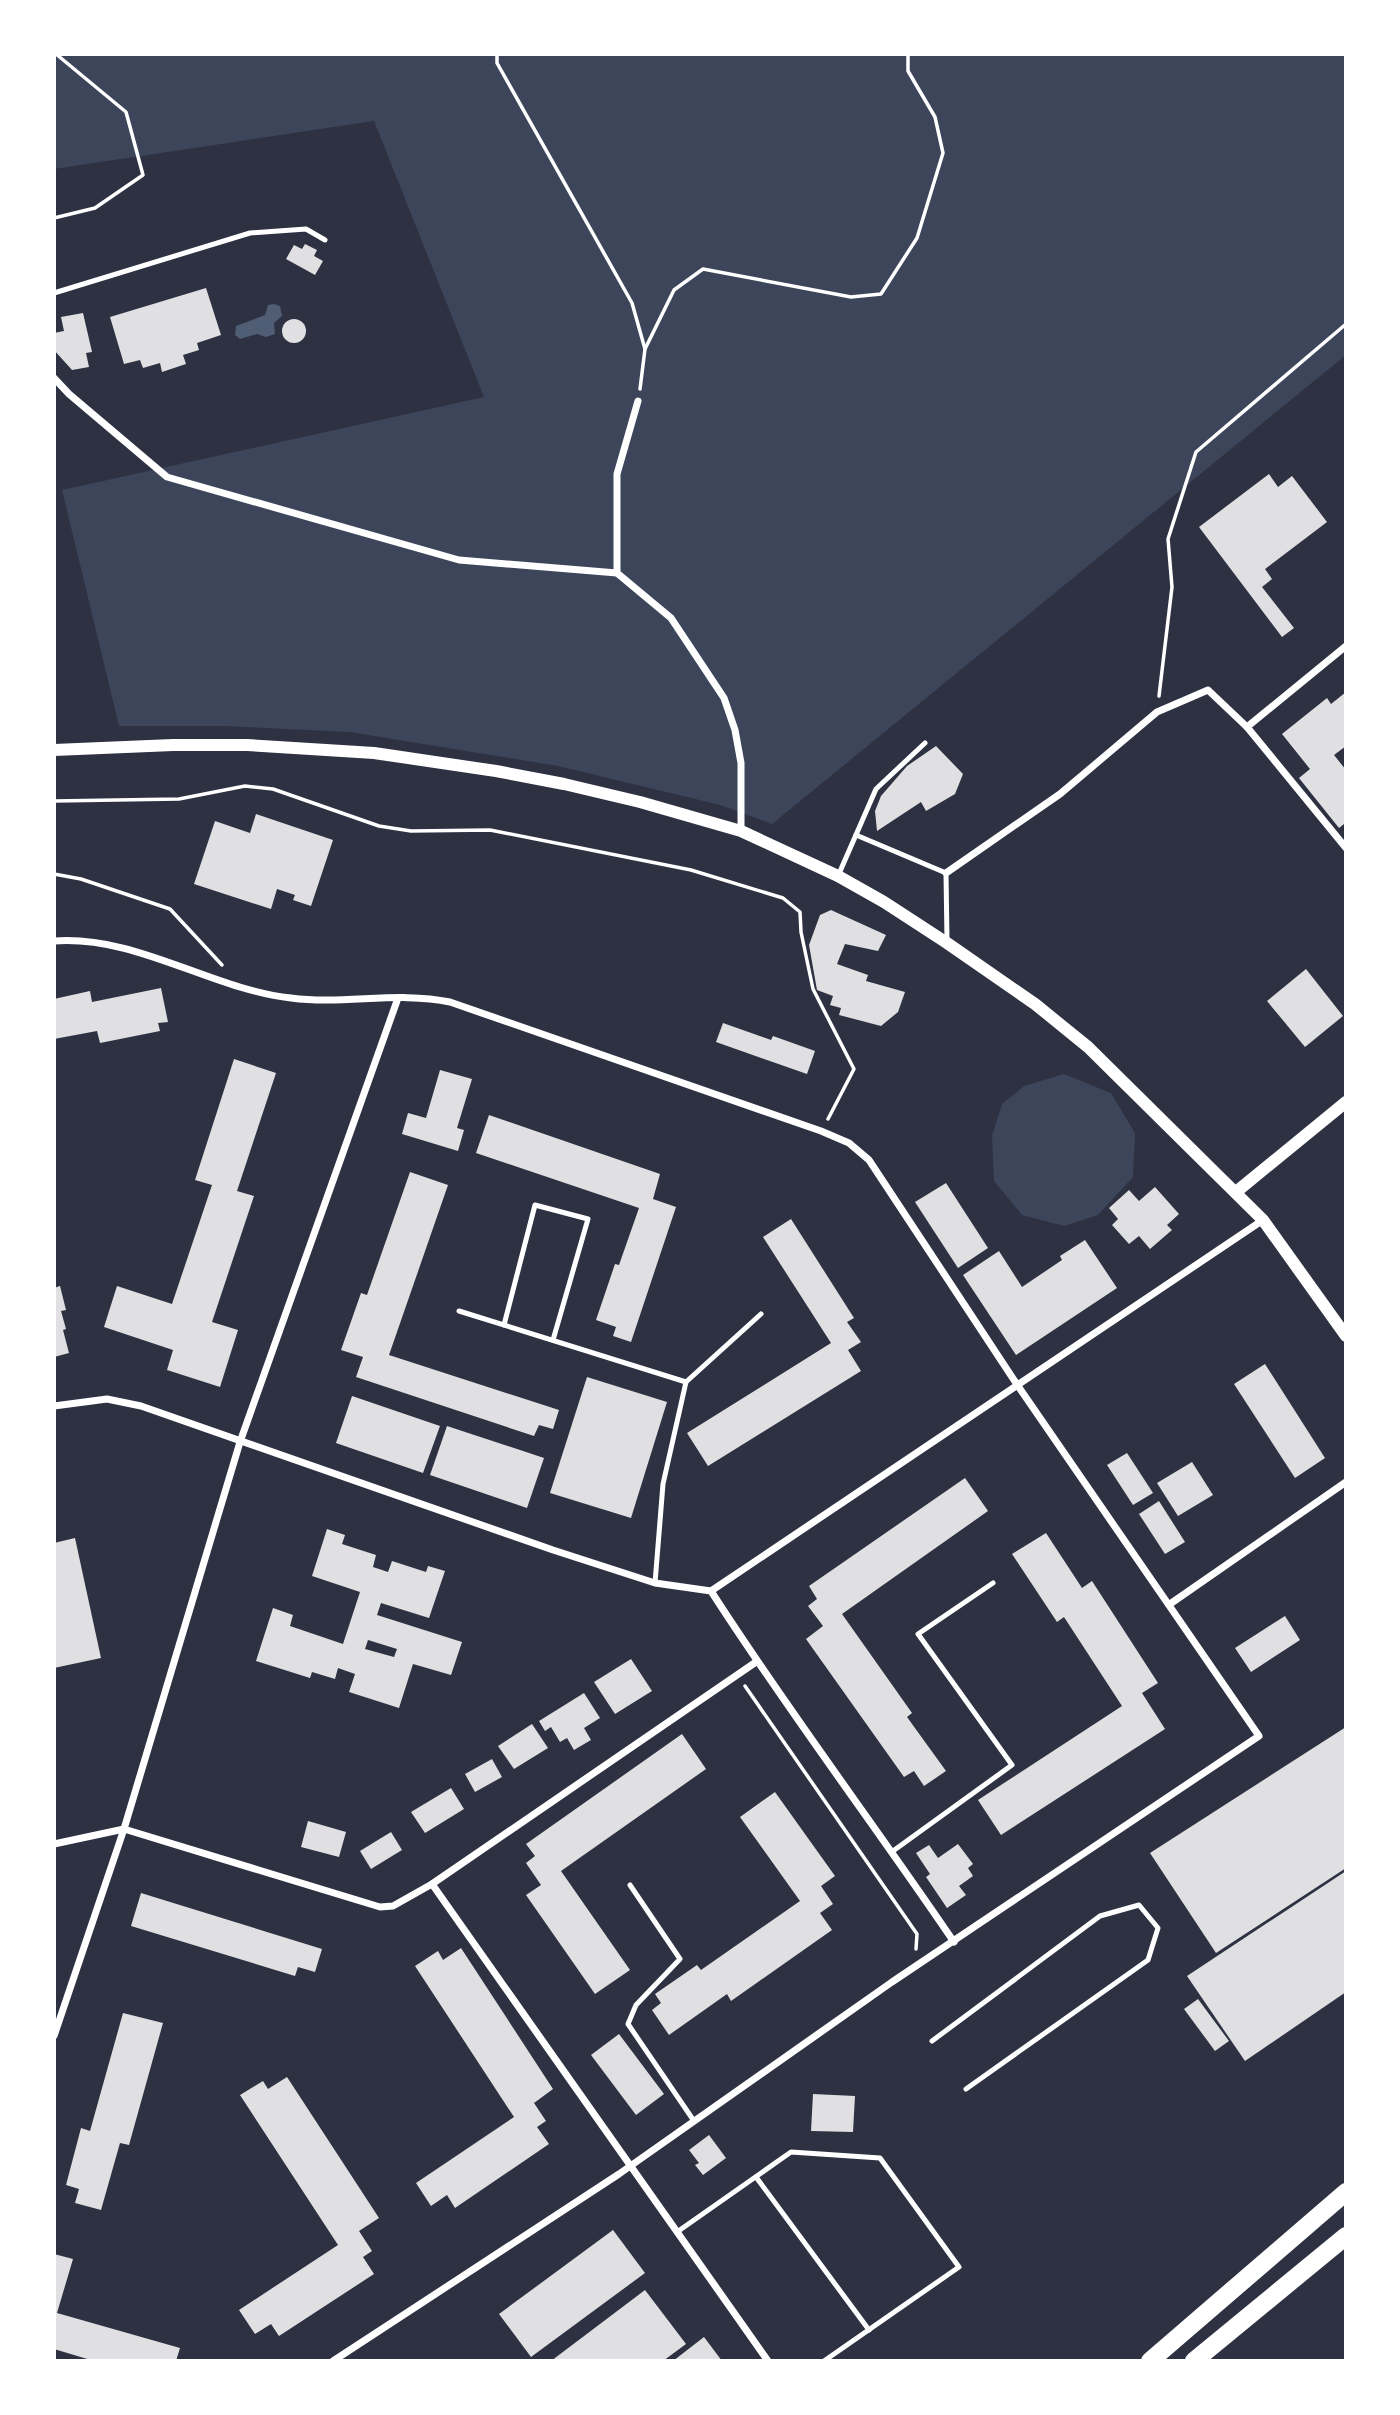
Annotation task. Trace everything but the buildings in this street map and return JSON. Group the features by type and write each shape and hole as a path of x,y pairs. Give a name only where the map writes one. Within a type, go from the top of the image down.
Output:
{"main road":[{"path":"1150,2361 1346,2192"},
{"path":"1194,2361 1346,2236"}],"street":[{"path":"54,378 69,394 167,477 460,560 617,573 671,618 724,698 735,730 741,763 741,831"},
{"path":"617,573 617,474 638,401"},
{"path":"1247,727 1346,646"},
{"path":"946,873 1060,794 1157,712 1208,690 1247,727 1346,848"},
{"path":"54,750 247,745 374,753 564,784 640,802 741,831 838,876 947,943 1035,1004 1088,1047 1263,1220 1346,1336"},
{"path":"54,941 112,944 240,987 291,998 338,1000 428,997 450,1002 849,1143 869,1160 1018,1386 1259,1736 892,1982 631,2165 333,2361"},
{"path":"54,2036 124,1829 240,1442 398,998"},
{"path":"1236,1192 1346,1102"},
{"path":"54,1406 107,1399 141,1406 655,1583 711,1591 1263,1220"},
{"path":"1170,1604 1346,1482"},
{"path":"711,1591 756,1662 893,1851 954,1942"},
{"path":"54,1844 124,1829 380,1907 393,1906 432,1884 756,1662"},
{"path":"432,1884 768,2361"}],"lane":[{"path":"54,293 250,233 306,229 325,240"},
{"path":"838,876 876,789 925,743"},
{"path":"856,835 946,873 947,943"},
{"path":"504,1325 535,1205 589,1219 553,1340"},
{"path":"460,1311 686,1382"},
{"path":"655,1583 663,1484 686,1382 761,1314"},
{"path":"893,1851 1012,1765 918,1634 993,1583"},
{"path":"630,1885 680,1959 636,2005 628,2024 694,2121"},
{"path":"932,2041 1100,1916 1139,1905 1158,1928 1148,1960 966,2089"},
{"path":"677,2232 791,2152 880,2158 959,2267 824,2361"},
{"path":"756,2177 869,2330"}],"path":[{"path":"54,218 95,208 143,175 126,113 55,54"},
{"path":"497,54 497,63 632,303 645,349"},
{"path":"638,401 645,349 674,290 703,269 851,297 881,294 917,238 943,153 935,117 908,71 908,54"},
{"path":"1157,712 1172,587 1168,539 1196,452 1346,324"},
{"path":"54,801 179,799 245,786 273,789 379,826 411,831 490,830 691,870 783,898 800,912 801,932 813,989 854,1069 821,1131"},
{"path":"54,874 101,885 170,909 212,952 240,987"},
{"path":"737,1675 917,1934 917,1948 909,1956"}],"shaded area":[{"path":"54,54 1346,54 1346,355 772,824 720,805 558,766 350,732 225,726 119,726 62,490 484,397 374,121 54,169"},
{"path":"268,305 280,306 282,316 274,323 275,334 266,337 257,334 240,339 235,335 236,326 265,315"},
{"path":"1064,1074 1111,1093 1135,1133 1133,1177 1098,1215 1064,1226 1022,1215 994,1181 992,1136 1002,1104 1024,1086"}]}
